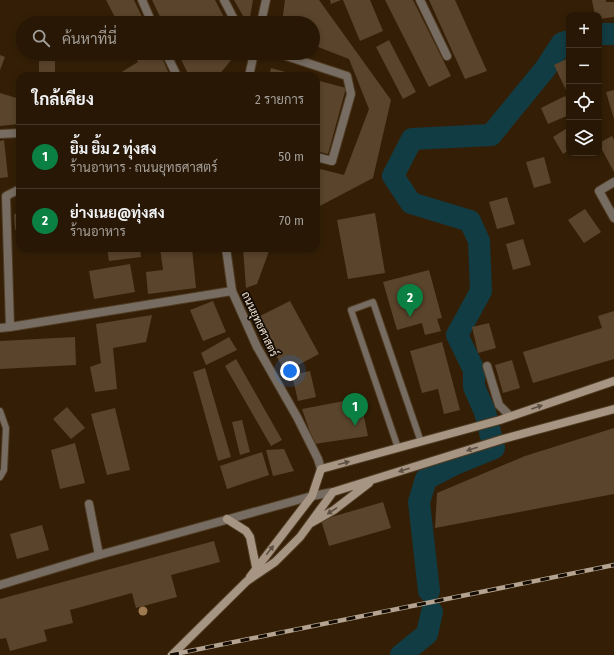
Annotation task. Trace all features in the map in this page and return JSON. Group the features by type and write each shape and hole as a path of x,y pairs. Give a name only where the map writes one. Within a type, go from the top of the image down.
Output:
{"main road":[{"path":"247,581 256,567 312,496 320,469 500,420 614,381"},
{"path":"172,655 247,581 275,562 300,537 333,492 503,439 614,409"},
{"path":"309,524 334,510 374,479"},
{"path":"227,519 246,531 250,537 256,567"}],"street":[{"path":"142,0 149,16"},
{"path":"224,0 232,16"},
{"path":"263,16 266,0"},
{"path":"420,0 447,56"},
{"path":"169,60 175,72"},
{"path":"250,72 252,60"},
{"path":"298,60 347,76 351,94 332,161 320,158"},
{"path":"0,134 16,133"},
{"path":"614,182 598,191 614,218"},
{"path":"10,327 6,196 16,191"},
{"name":"ถนนยุทธศาสตร์","path":"227,252 232,291 257,347 296,416 318,459 320,469"},
{"path":"0,328 232,291"},
{"path":"487,366 500,405 510,416"},
{"path":"0,585 227,519 312,496 333,492"},
{"path":"89,504 99,555"}],"lane":[{"path":"398,448 351,310 373,302 422,442"},
{"path":"0,411 6,428 4,470 0,478"}],"building":[{"path":"106,0 134,0 142,16 114,16"},
{"path":"152,0 215,0 223,16 160,16"},
{"path":"234,0 253,0 250,16 243,16"},
{"path":"285,0 319,0 391,100 373,178 320,206 320,169 344,175 369,109 349,59 320,48 320,16 283,16"},
{"path":"330,0 341,0 331,4"},
{"path":"343,0 370,0 383,31 360,41"},
{"path":"385,0 413,0 451,76 429,87"},
{"path":"429,0 455,0 487,71 465,79"},
{"path":"592,0 606,0 606,2 614,2 614,17 602,19 602,12 594,12"},
{"path":"389,40 416,92 403,99 376,47"},
{"path":"0,55 5,57 0,70"},
{"path":"566,59 566,90 554,65"},
{"path":"137,60 163,60 168,72 122,72 138,62"},
{"path":"181,60 231,60 221,72 187,72"},
{"path":"39,61 55,61 55,72 39,72"},
{"path":"271,68 286,72 270,72"},
{"path":"320,81 346,88 328,154 320,152"},
{"path":"614,90 614,119 606,92"},
{"path":"0,93 16,98 16,124 0,126"},
{"path":"565,96 566,98 566,116 548,124 541,108"},
{"path":"566,129 566,152 563,154 553,137"},
{"path":"612,136 614,140 614,172 602,150 602,141"},
{"path":"4,140 8,177 0,178 0,141"},
{"path":"544,157 551,183 534,188 526,162"},
{"path":"507,197 515,224 497,229 489,202"},
{"path":"585,209 601,232 584,243 568,220"},
{"path":"375,213 385,273 348,279 337,220"},
{"path":"14,214 16,214 16,230"},
{"path":"523,239 531,265 513,270 506,244"},
{"path":"108,252 140,252 141,257 109,261"},
{"path":"161,252 192,252 196,288 148,294 146,272 163,270"},
{"path":"243,252 269,252 257,284 246,288"},
{"path":"130,264 135,292 94,299 89,271"},
{"path":"429,270 442,318 437,319 441,331 425,335 422,323 397,330 383,282"},
{"path":"213,301 226,332 203,341 190,310"},
{"path":"290,301 319,354 285,372 256,318"},
{"path":"614,311 614,359 533,383 523,352 602,328 598,316"},
{"path":"152,315 146,342 113,348 117,389 95,392 90,367 101,363 96,324"},
{"path":"489,323 496,348 478,353 472,327"},
{"path":"75,337 76,365 0,369 0,341"},
{"path":"229,337 237,350 206,365 201,353"},
{"path":"442,342 460,410 444,414 438,389 422,393 410,351"},
{"path":"236,359 282,440 271,446 225,366"},
{"path":"512,360 520,388 503,393 495,365"},
{"path":"205,368 231,457 218,461 193,372"},
{"path":"310,371 316,397 298,401 292,375"},
{"path":"360,398 368,436 314,444 302,409"},
{"path":"67,407 85,428 71,439 53,419"},
{"path":"115,408 130,470 107,475 91,414"},
{"path":"242,420 250,452 240,455 232,422"},
{"path":"614,428 614,494 435,528 437,493 525,456"},
{"path":"75,443 85,483 60,489 51,450"},
{"path":"284,449 294,471 273,476 266,450"},
{"path":"262,452 269,475 227,489 220,466"},
{"path":"383,502 391,528 329,546 321,520"},
{"path":"42,525 49,550 17,559 10,534"},
{"path":"214,541 220,562 171,575 177,597 136,608 132,593 70,610 73,623 44,630 47,641 10,651 6,638 0,639 0,599"}],"waterway":[{"path":"602,34 614,34"},
{"path":"429,591 419,502 426,479 455,464 494,448 485,412 474,387 474,370 457,335 481,291 479,241 470,221 411,203 393,176 412,139 491,135 545,69 562,43 566,42"},
{"path":"401,655 427,634 432,612"}],"railway":[{"path":"170,655 614,565"}],"place":[{"name":"ย่างเนย@ทุ่งสง","path":"410,317"},
{"name":"ยิ้ม ยิ้ม 2 ทุ่งสง","path":"355,426"}]}
